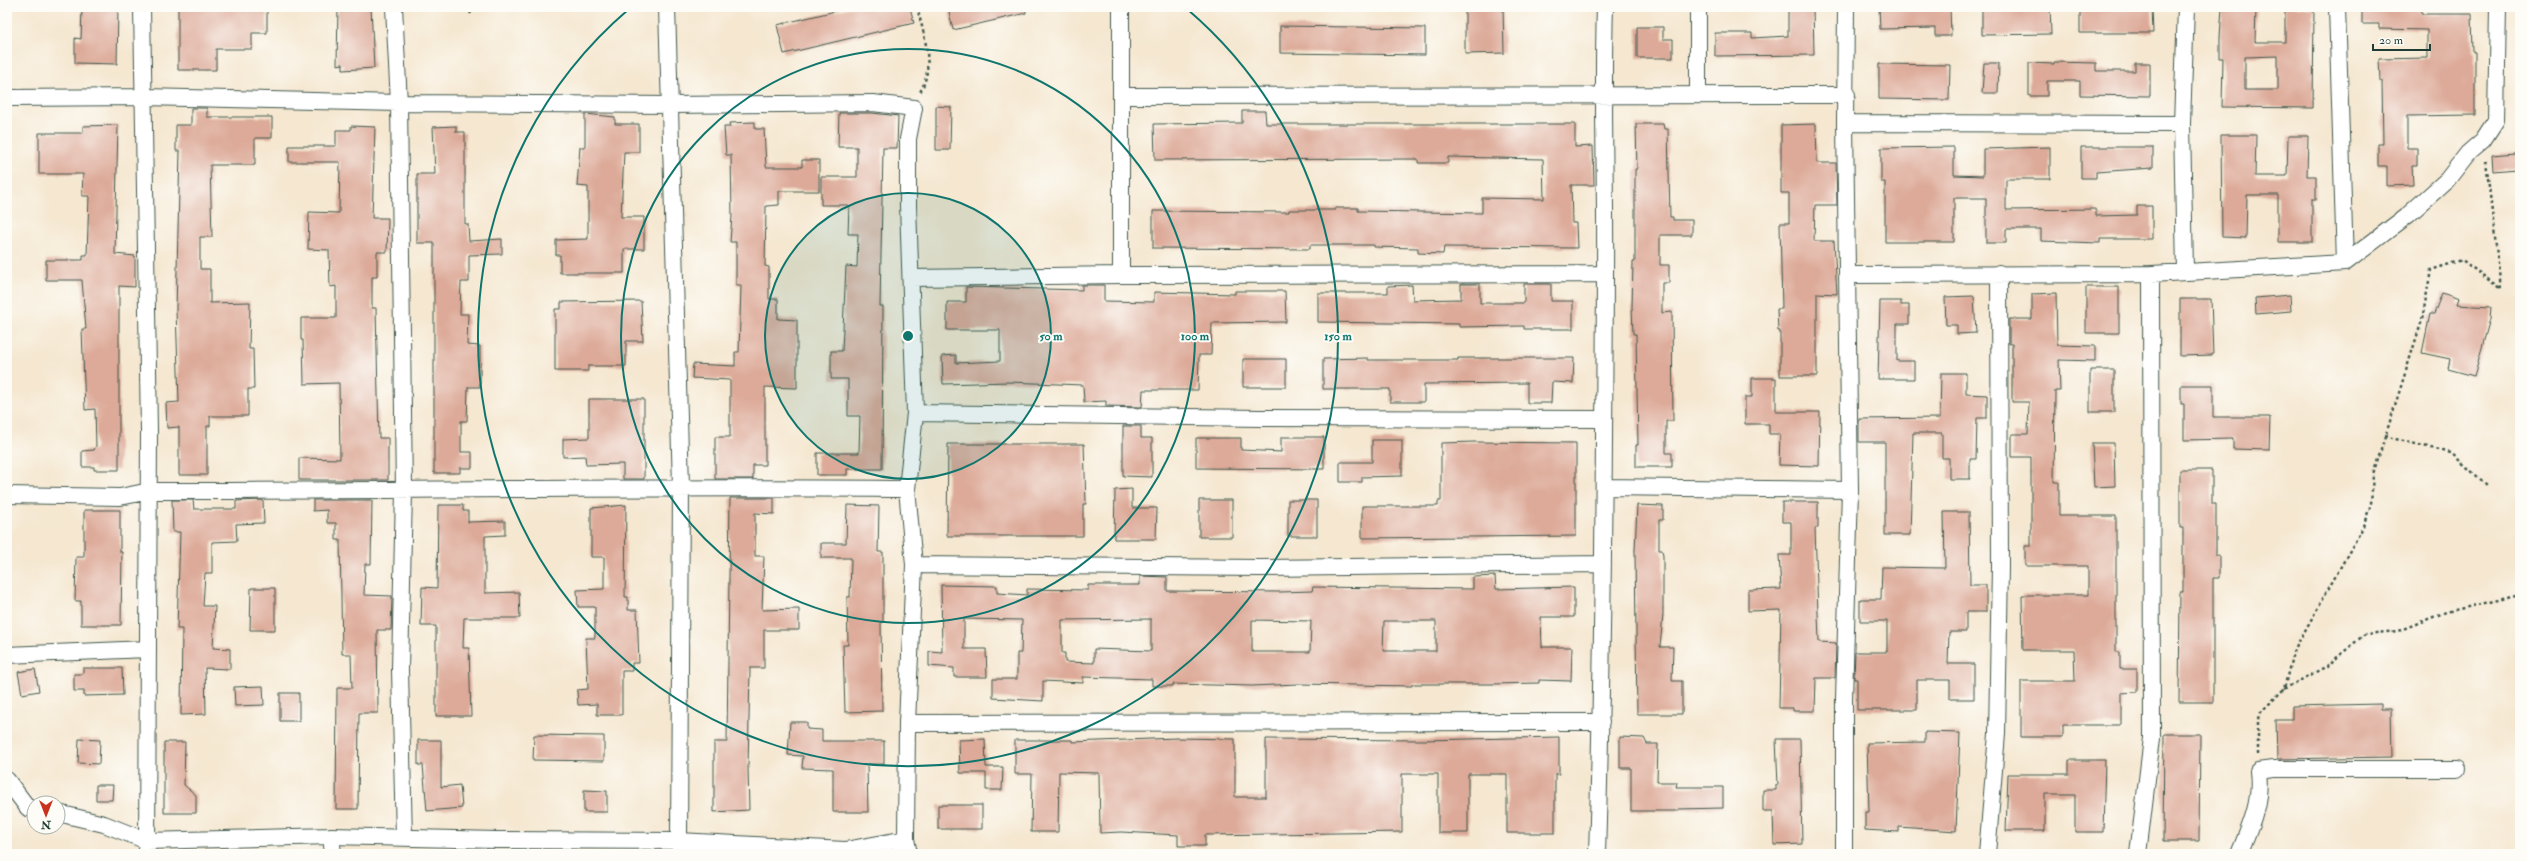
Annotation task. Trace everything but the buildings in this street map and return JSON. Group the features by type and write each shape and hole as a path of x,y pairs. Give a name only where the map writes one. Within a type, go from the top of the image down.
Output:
{"street":[{"path":"142,7 150,491 147,649 147,848"},
{"path":"394,7 398,103 404,491 400,670 404,838"},
{"path":"667,7 681,486 679,841"},
{"path":"1121,7 1121,275"},
{"path":"1597,854 1601,722 1604,487 1603,419 1605,274 1602,96 1605,7"},
{"path":"1698,7 1698,96"},
{"path":"1844,854 1844,699 1850,490 1845,123 1847,96 1846,7"},
{"path":"2185,271 2182,124 2186,7"},
{"path":"2337,7 2345,262"},
{"path":"1847,275 1999,273 2151,274 2345,262 2413,210 2447,180 2468,152 2483,140 2496,120 2498,7"},
{"path":"1122,96 1847,96"},
{"path":"7,98 144,97 398,103 670,105 873,103 914,108 908,139 908,205 912,278 915,413 907,488 914,565 907,723 908,847 845,850 679,841 332,836 147,848 104,824 66,815"},
{"path":"1845,123 2182,124"},
{"path":"1987,854 1998,734 2000,568 1999,273"},
{"path":"912,278 1121,275 1605,274"},
{"path":"2138,854 2152,738 2151,274"},
{"path":"915,413 1260,418 1603,419"},
{"path":"7,495 120,497 150,491 404,491 681,486 907,488"},
{"path":"1604,487 1850,490"},
{"path":"914,565 1261,568 1603,564"},
{"path":"7,655 147,649"},
{"path":"907,723 1601,722"},
{"path":"2239,854 2257,808 2260,782 2258,771 2273,769 2457,769"},
{"path":"7,780 26,802"},
{"path":"7,800 26,806"},
{"path":"332,836 333,854"}],"path":[{"path":"468,7 471,14"},
{"path":"914,108 919,93 927,80 925,41 917,7"},
{"path":"2284,689 2293,652 2362,529 2371,504 2372,475 2422,320 2431,270 2462,260 2501,288 2483,140"},
{"path":"2384,436 2451,453 2487,485"},
{"path":"2258,771 2258,722 2261,712 2284,689 2327,666 2365,634 2398,631 2446,612 2520,595"}]}
